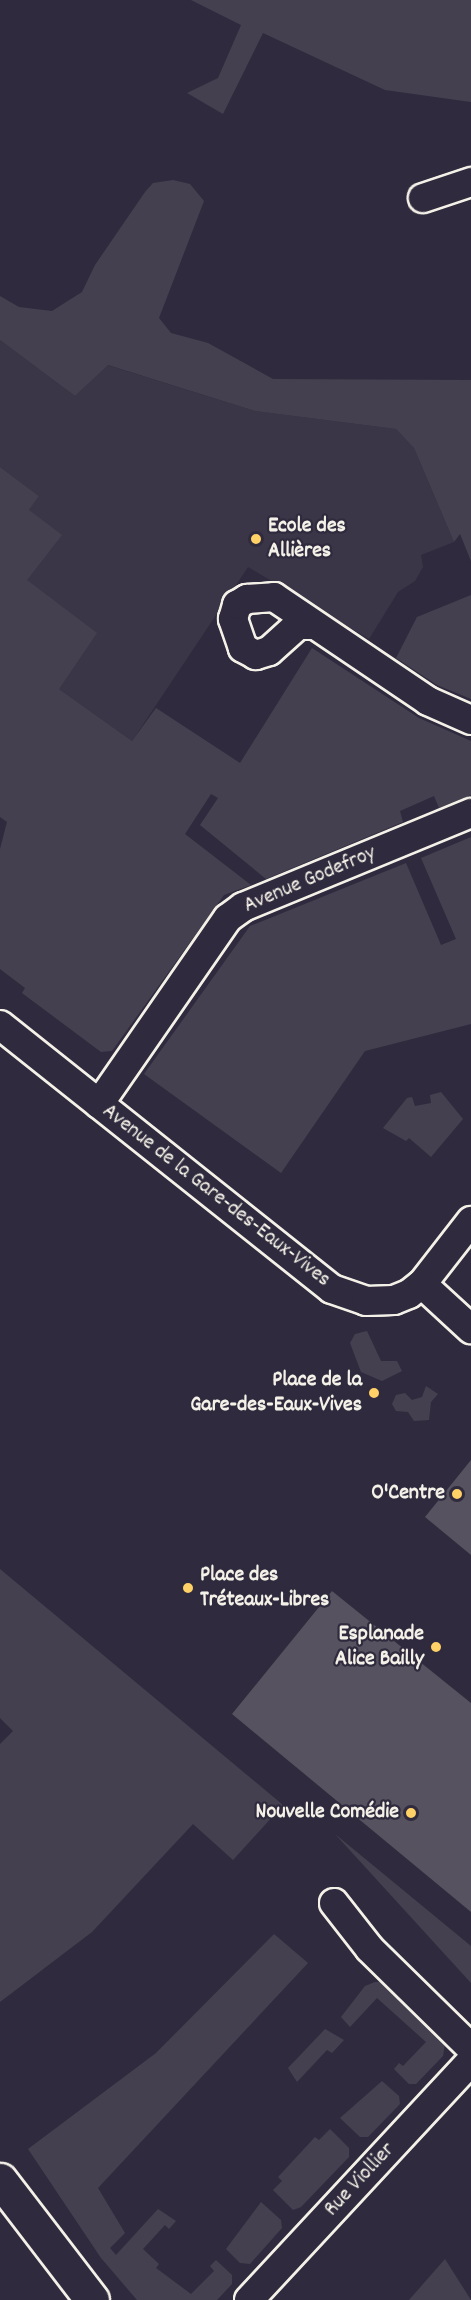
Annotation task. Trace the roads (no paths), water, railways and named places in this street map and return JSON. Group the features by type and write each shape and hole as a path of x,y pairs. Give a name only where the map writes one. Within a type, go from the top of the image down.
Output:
{"main road":[{"path":"0,2180 92,2300"}],"street":[{"path":"423,198 471,182"},
{"path":"313,625 368,656 428,701 471,720"},
{"name":"Avenue Godefroy","path":"99,1104 228,918 243,907 471,813"},
{"name":"Avenue de la Gare-des-Eaux-Vives","path":"0,1024 332,1289 382,1302 422,1284"},
{"path":"471,1221 422,1284 471,1329"},
{"path":"334,1903 370,1949 463,2036 471,2048"},
{"name":"Rue Viollier","path":"249,2300 471,2061"}],"place":[{"name":"Ecole des Allières","path":"256,539"},
{"name":"Place de la Gare-des-Eaux-Vives","path":"374,1393"},
{"name":"O'Centre","path":"457,1494"},
{"name":"Place des Tréteaux-Libres","path":"188,1588"},
{"name":"Esplanade Alice Bailly","path":"436,1647"},
{"name":"Nouvelle Comédie","path":"411,1813"}]}
